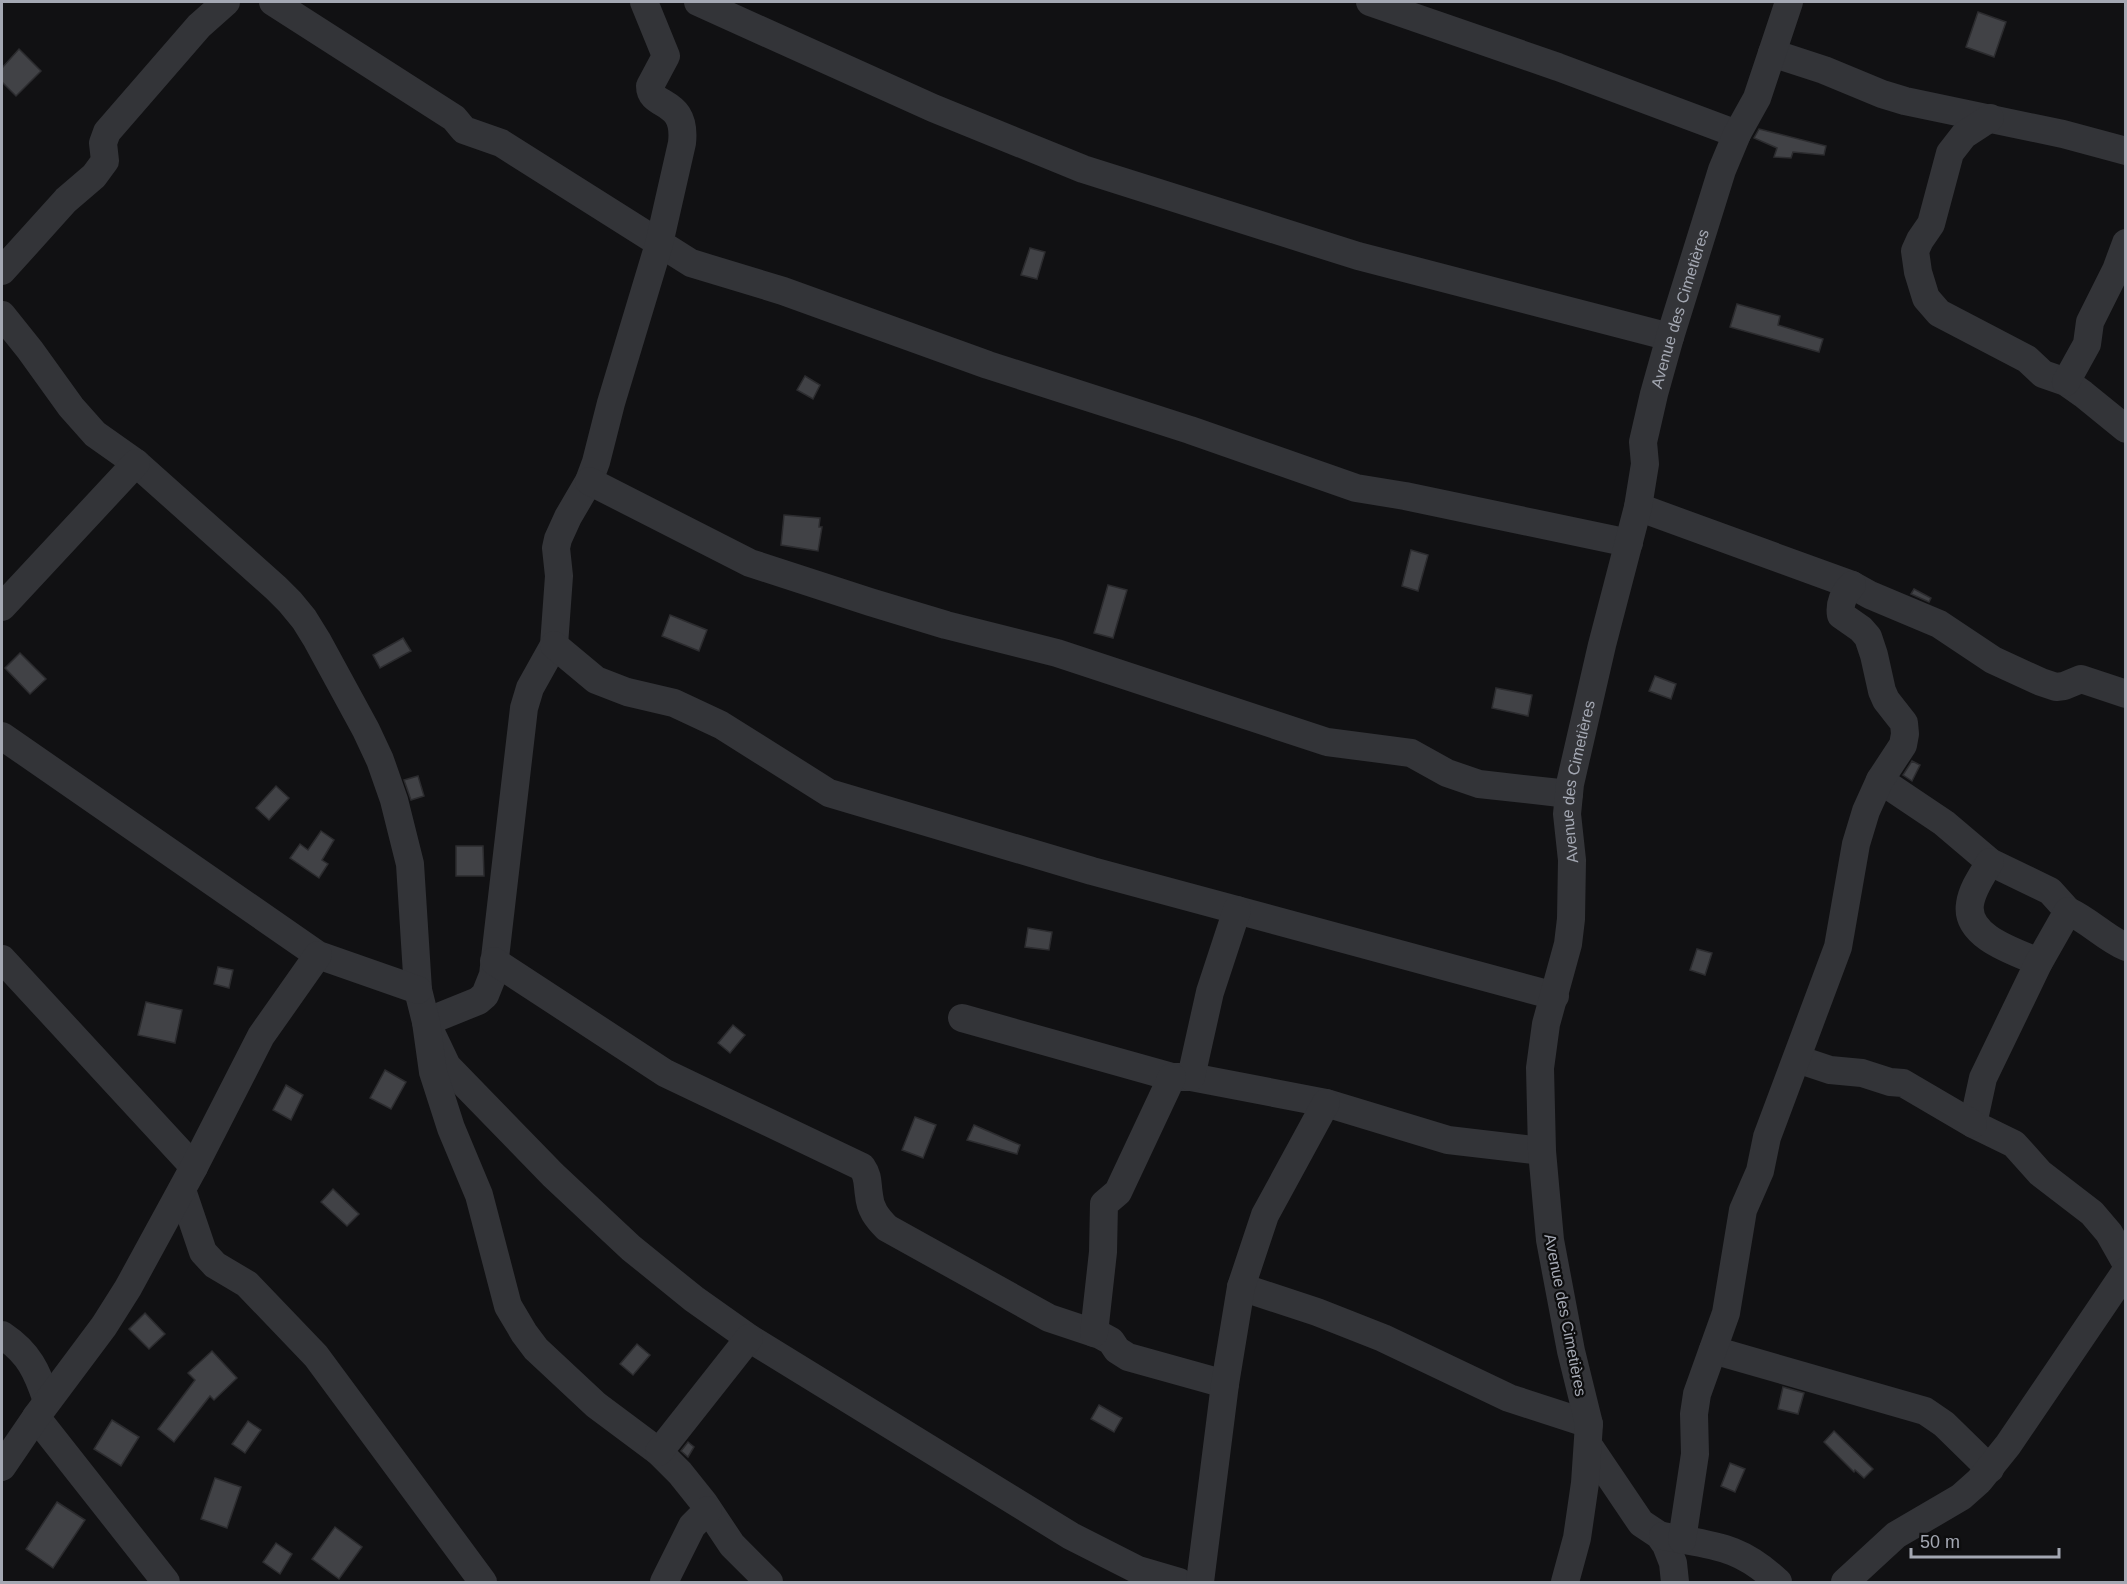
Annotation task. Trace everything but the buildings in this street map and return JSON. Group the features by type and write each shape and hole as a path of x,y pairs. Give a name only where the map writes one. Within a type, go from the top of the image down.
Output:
{"street":[{"path":"2,271 66,200 94,176 105,161 103,143 107,132 199,26 226,2"},
{"path":"273,2 454,118 464,130 501,143 691,263 783,291 988,365 1356,488 1406,496 1629,543"},
{"path":"485,995 493,975 524,708 530,688 554,645 559,576 556,548 568,517 589,481 659,244 683,133 679,114 655,98 650,91 650,86 666,56 644,2"},
{"path":"698,2 933,108 1083,169 1358,256 1670,337"},
{"path":"1370,2 1569,71 1737,134"},
{"name":"Avenue des Cimetières","path":"1565,1582 1577,1538 1589,1435 1550,1240 1542,1151 1540,1068 1544,1033 1565,961 1571,919 1572,860 1567,814 1569,794 1602,645 1638,507 1645,464 1646,431 1670,337 1722,170 1737,134 1756,98 1789,2"},
{"path":"1772,53 1905,101 2063,134 2126,151"},
{"path":"1990,118 1964,135 1950,153 1931,224 1915,251 1918,272 1926,298 1939,313 2027,359 2043,374 2066,382 2126,429"},
{"path":"2066,382 2087,344 2090,322 2116,270 2126,243"},
{"path":"2,315 82,421 95,434 136,464 290,602 308,626 366,730 388,782 406,843 410,864 418,990 426,1022 433,1071 452,1128 479,1195 508,1306 536,1349 588,1397 659,1452 680,1473 732,1545 769,1582"},
{"path":"2,607 136,464"},
{"path":"589,481 750,563 870,602 946,625 1057,653 1327,742 1411,753 1448,773 1479,784 1569,794"},
{"path":"1638,507 1852,585 1939,624 1993,660 2041,682 2056,687 2080,679 2126,694"},
{"path":"1675,1582 1673,1563 1666,1545 1695,1454 1694,1414 1697,1394 1726,1313 1743,1210 1760,1171 1767,1137 1838,947 1856,844 1866,811 1880,780 1904,745 1904,723 1886,700 1882,691 1868,637 1841,615 1846,591 1852,585"},
{"path":"554,645 596,680 627,692 674,702 721,725 829,793 1092,871 1555,996"},
{"path":"2,736 318,955 418,990"},
{"path":"1880,780 1944,823 1990,862 2050,891 2068,911 2085,920 2111,941 2126,947"},
{"path":"1990,862 1975,888 1970,905 1972,920 1981,933 1999,944 2040,962"},
{"path":"1094,1333 1103,1252 1104,1204 1118,1192 1182,1077 1238,910"},
{"path":"1973,1124 1983,1078 2040,962 2068,911"},
{"path":"2,1467 110,1316 188,1179 261,1036 318,955"},
{"path":"2,959 188,1179 203,1252 215,1265 247,1284 316,1356 483,1582"},
{"path":"494,961 665,1073 862,1167 868,1180 868,1194 872,1210 887,1228 1049,1318 1094,1333 1110,1341 1117,1350 1128,1357 1225,1384"},
{"path":"426,1022 478,1001 485,995 527,983"},
{"path":"962,1018 1182,1077 1326,1103 1448,1140 1542,1151"},
{"path":"426,1022 447,1066 553,1174 631,1248 694,1299 749,1338 1071,1536 1138,1570 1179,1582"},
{"path":"1797,1059 1830,1070 1862,1073 1890,1082 1903,1083 1973,1124 2014,1144 2040,1173 2092,1214 2109,1233 2126,1263"},
{"path":"1200,1582 1225,1384 1241,1287 1265,1215 1326,1103"},
{"path":"1845,1582 1866,1573 1896,1535 1961,1497 1990,1469 2061,1369 2126,1271"},
{"path":"1241,1287 1317,1312 1383,1338 1589,1435 1641,1523 1670,1538 1725,1547 1751,1560 1778,1582"},
{"path":"2,1335 20,1348 30,1360 42,1409 166,1582"},
{"path":"659,1452 749,1338"},
{"path":"1713,1350 1925,1411 1944,1424 1990,1469"},
{"path":"664,1582 692,1526 708,1510"}]}
